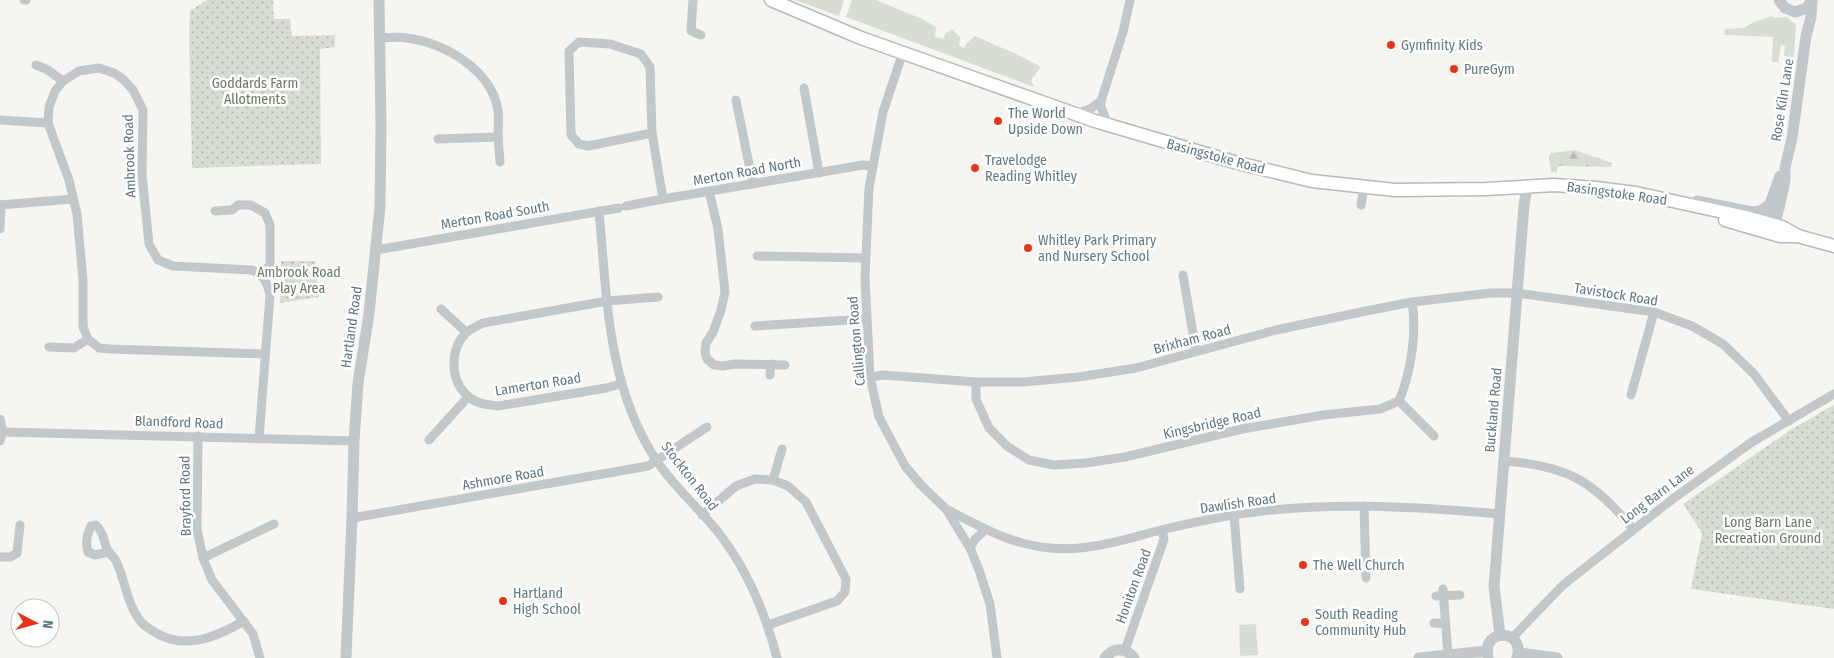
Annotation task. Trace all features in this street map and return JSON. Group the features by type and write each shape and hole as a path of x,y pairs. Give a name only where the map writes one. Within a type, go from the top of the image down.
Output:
{"main road":[{"name":"Basingstoke Road","path":"771,0 861,38 1108,126 1312,181 1395,190 1554,185 1596,188 1636,193 1683,203 1768,228 1789,230 1798,236 1834,246"}],"street":[{"name":"Hartland Road","path":"346,658 354,440 358,383 380,207 382,125 379,0"},
{"path":"693,0 691,31 701,35"},
{"path":"1108,126 1101,107 1101,101 1123,32 1130,0"},
{"path":"1779,0 1785,8 1795,12 1804,10 1812,1"},
{"name":"Rose Kiln Lane","path":"1768,228 1784,180 1796,118 1812,1"},
{"path":"1795,12 1806,36"},
{"path":"380,38 405,37 432,43 456,55 475,69 487,84 498,109 500,162"},
{"path":"652,134 588,146 579,144 570,134 569,51 579,42 610,44 642,54 649,62 652,134 664,199"},
{"name":"Callington Road","path":"903,52 883,112 869,188 866,319 870,377 879,417 905,466 921,485 946,509 970,548 990,604 996,658"},
{"path":"36,65 48,70 63,81 55,91 49,107 48,123 69,180 77,214 82,264 83,327 88,339 99,348 110,349 265,354"},
{"name":"Ambrook Road","path":"63,81 79,71 99,68 123,78 133,90 143,110 142,175 149,244 158,260 173,266 241,268 262,274"},
{"path":"804,88 819,172"},
{"path":"736,100 752,184"},
{"path":"1075,114 1090,109 1101,101"},
{"path":"0,120 48,123"},
{"path":"438,138 498,137"},
{"name":"Merton Road North","path":"623,207 819,172 863,165 873,166"},
{"name":"Rose Kiln Lane","path":"1768,228 1769,205 1777,180 1785,168"},
{"path":"1361,205 1364,187"},
{"name":"Buckland Road","path":"1500,635 1494,587 1524,205 1527,187"},
{"path":"708,191 718,229 725,292 713,332 706,343 705,352 707,359 714,366 736,364 785,365"},
{"path":"0,229 0,205 73,199"},
{"path":"1683,203 1694,200 1756,212 1769,205"},
{"path":"215,211 232,210 238,205 251,205 265,213 270,225 270,265 262,274 268,284 270,294 259,438"},
{"name":"Merton Road South","path":"376,250 623,207"},
{"name":"Stockton Road","path":"599,211 611,341 621,384 635,421 656,460 682,494 717,531 742,565 762,606 777,658"},
{"path":"757,256 866,258"},
{"path":"1183,276 1196,351"},
{"name":"Brixham Road","path":"870,377 883,375 976,382 1023,382 1078,377 1136,368 1276,330 1412,302 1491,292 1517,293"},
{"name":"Tavistock Road","path":"1517,293 1654,312 1692,326 1723,344 1754,374 1789,421"},
{"path":"429,440 468,397 457,380 453,362 457,345 466,332 483,322 607,302 658,297"},
{"path":"1412,302 1414,316 1409,374 1399,402 1434,436"},
{"path":"441,309 466,332"},
{"path":"1631,395 1654,312"},
{"path":"755,326 866,319"},
{"path":"49,347 74,348 88,339"},
{"path":"770,375 771,364"},
{"name":"Kingsbridge Road","path":"976,382 976,399 988,428 1007,446 1029,460 1054,465 1086,463 1125,457 1242,429 1306,418 1380,409 1399,402"},
{"name":"Lamerton Road","path":"468,397 482,405 498,406 621,384"},
{"name":"Long Barn Lane","path":"1512,638 1563,584 1633,529 1752,442 1834,394"},
{"path":"0,419 4,432 0,441"},
{"name":"Ashmore Road","path":"352,518 648,466 707,427"},
{"name":"Blandford Road","path":"4,432 354,440"},
{"name":"Brayford Road","path":"198,436 197,529 203,558 212,580 253,634 260,658"},
{"path":"773,480 782,448"},
{"path":"1504,461 1530,463 1565,472 1601,494 1633,529"},
{"path":"702,515 736,486 755,479 773,480 788,486 806,502 846,579 845,592 837,601 768,625"},
{"path":"1364,506 1366,578"},
{"name":"Dawlish Road","path":"946,509 985,530 1013,541 1050,548 1089,547 1234,515 1263,511 1364,506 1430,508 1500,514"},
{"path":"1234,515 1240,589"},
{"path":"0,557 10,557 17,553 20,524"},
{"path":"203,558 274,524"},
{"path":"970,548 985,530"},
{"name":"Honiton Road","path":"1125,650 1164,539 1162,530"},
{"path":"109,552 116,560 129,600 138,618 148,629 164,638 178,641 202,640 224,632 244,621"},
{"path":"1448,656 1441,594 1460,595"},
{"path":"1434,623 1445,624"},
{"path":"1419,658 1488,654 1490,640 1500,635 1508,636 1518,644 1518,656 1557,658"},
{"path":"1105,658 1114,650 1125,650 1130,652 1134,658"}],"green space":[{"name":"Goddards Farm Allotments","path":"207,0 273,0 274,19 290,19 292,36 335,35 335,47 320,49 321,164 192,168 190,11"},
{"path":"795,0 844,0 839,16"},
{"path":"852,0 876,0 922,19 936,27 935,37 943,39 946,33 952,29 960,37 959,45 964,48 975,36 1016,54 1041,67 1031,80 1034,87 846,17"},
{"path":"1772,16 1773,18 1787,17 1796,25 1794,57 1784,56 1785,46 1781,45 1778,62 1772,62 1773,37 1725,35 1725,29 1743,28"},
{"path":"1575,150 1612,163 1611,167 1558,166 1556,172 1551,172 1549,155 1551,153"},
{"name":"Ambrook Road Play Area","path":"281,261 315,261 319,297 280,303"},
{"name":"Long Barn Lane Recreation Ground","path":"1834,405 1834,609 1691,589 1702,533 1683,504 1792,429"},
{"path":"1256,624 1258,655 1240,656 1239,625"}],"place":[{"name":"Gymfinity Kids","path":"1391,45"},
{"name":"PureGym","path":"1454,69"},
{"name":"The World Upside Down","path":"998,121"},
{"name":"Travelodge Reading Whitley","path":"975,168"},
{"name":"Whitley Park Primary and Nursery School","path":"1028,248"},
{"name":"The Well Church","path":"1303,565"},
{"name":"Hartland High School","path":"503,601"},
{"name":"South Reading Community Hub","path":"1305,622"}]}
